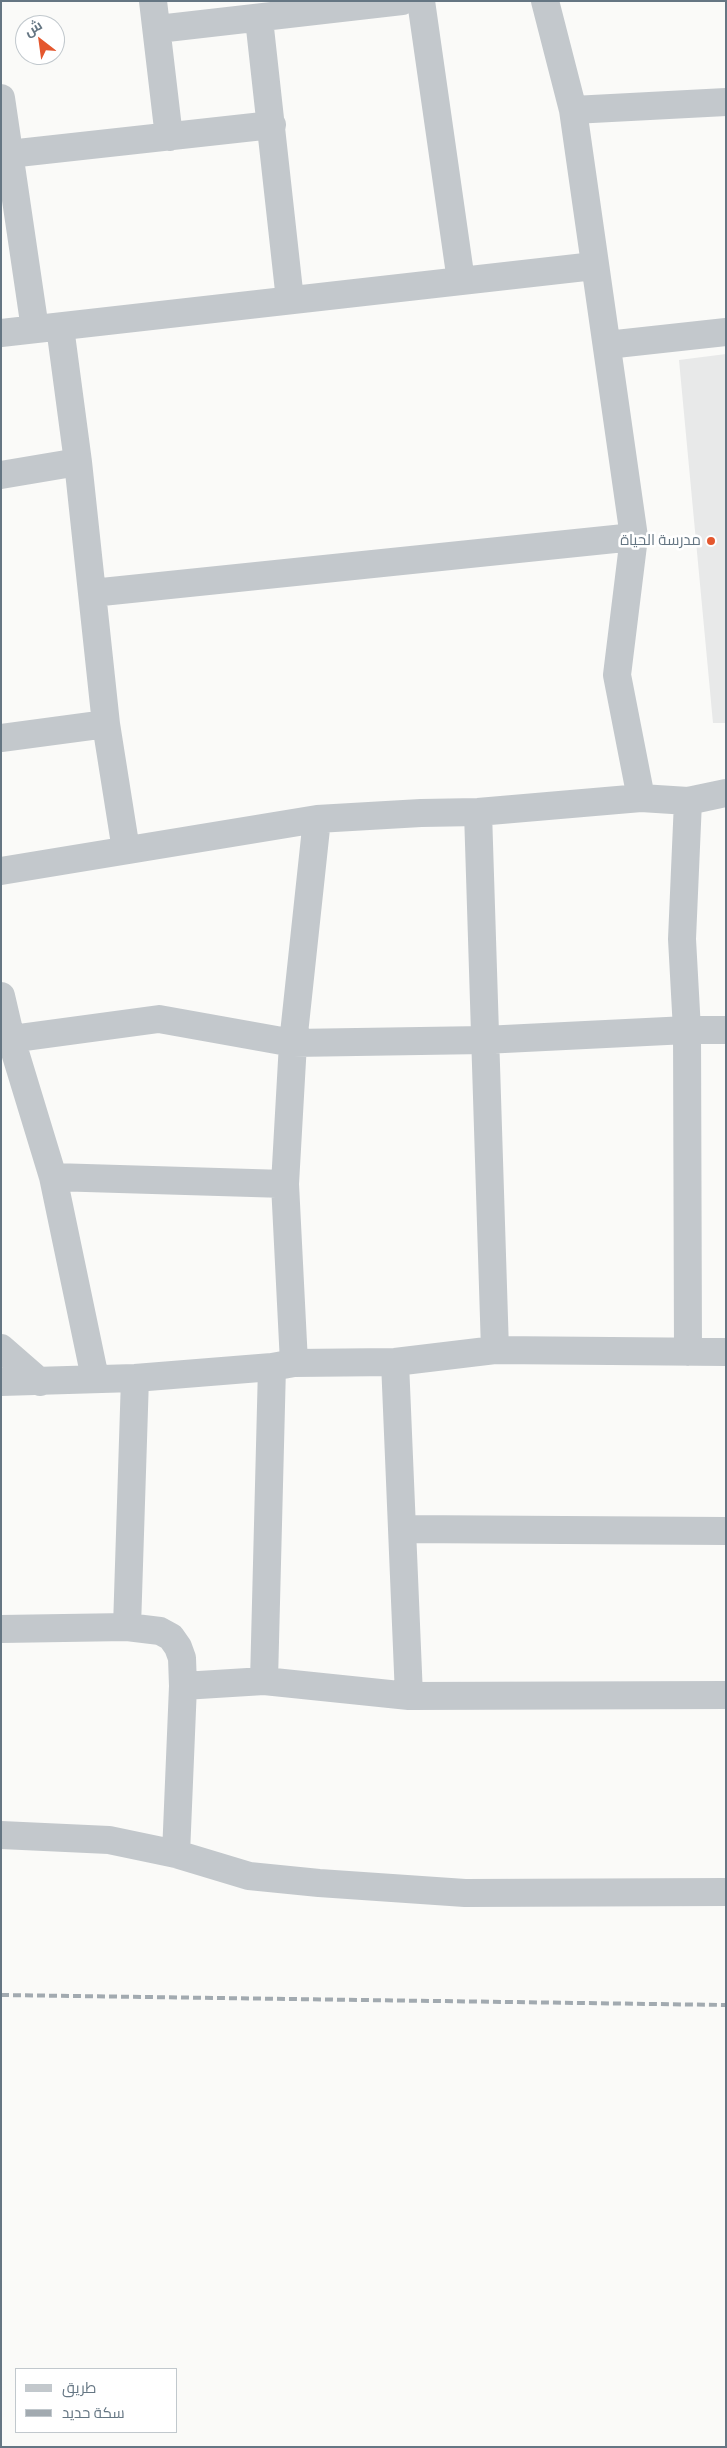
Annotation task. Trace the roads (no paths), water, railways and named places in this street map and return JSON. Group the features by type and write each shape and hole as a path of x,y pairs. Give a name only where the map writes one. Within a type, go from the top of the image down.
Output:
{"street":[{"path":"154,1 169,137"},
{"path":"158,29 259,19 402,1"},
{"path":"421,1 461,281"},
{"path":"545,1 573,110 634,537 617,675 641,798"},
{"path":"259,19 290,300"},
{"path":"1,98 9,154 78,462 106,724 126,850"},
{"path":"573,110 726,102"},
{"path":"9,154 272,125"},
{"path":"1,333 594,266"},
{"path":"607,344 726,332"},
{"path":"1,475 78,462"},
{"path":"92,593 634,537"},
{"path":"1,738 106,724"},
{"path":"1,871 317,819 420,813 478,812 641,798 688,802 726,793"},
{"path":"688,802 682,938 687,1030 688,1352"},
{"path":"478,812 495,1350"},
{"path":"264,1681 283,1365 285,1184 293,1043 317,819"},
{"path":"1,996 11,1039 52,1177 95,1378"},
{"path":"11,1039 159,1019 293,1043 484,1040 687,1030 726,1030"},
{"path":"52,1177 285,1184"},
{"path":"1,1348 40,1382"},
{"path":"1,1382 135,1378 283,1365 395,1362 495,1350 726,1352"},
{"path":"395,1362 409,1696"},
{"path":"127,1627 135,1378"},
{"path":"403,1529 726,1531"},
{"path":"1,1629 127,1627 154,1630 171,1637 178,1647 182,1658 183,1686 176,1854"},
{"path":"183,1686 264,1681 409,1696 726,1695"},
{"path":"1,1836 109,1840 176,1854 249,1876 329,1884 465,1893 726,1892"}],"railway":[{"path":"1,1995 726,2005"}],"place":[{"name":"مدرسة الحياة","path":"711,541"}]}
